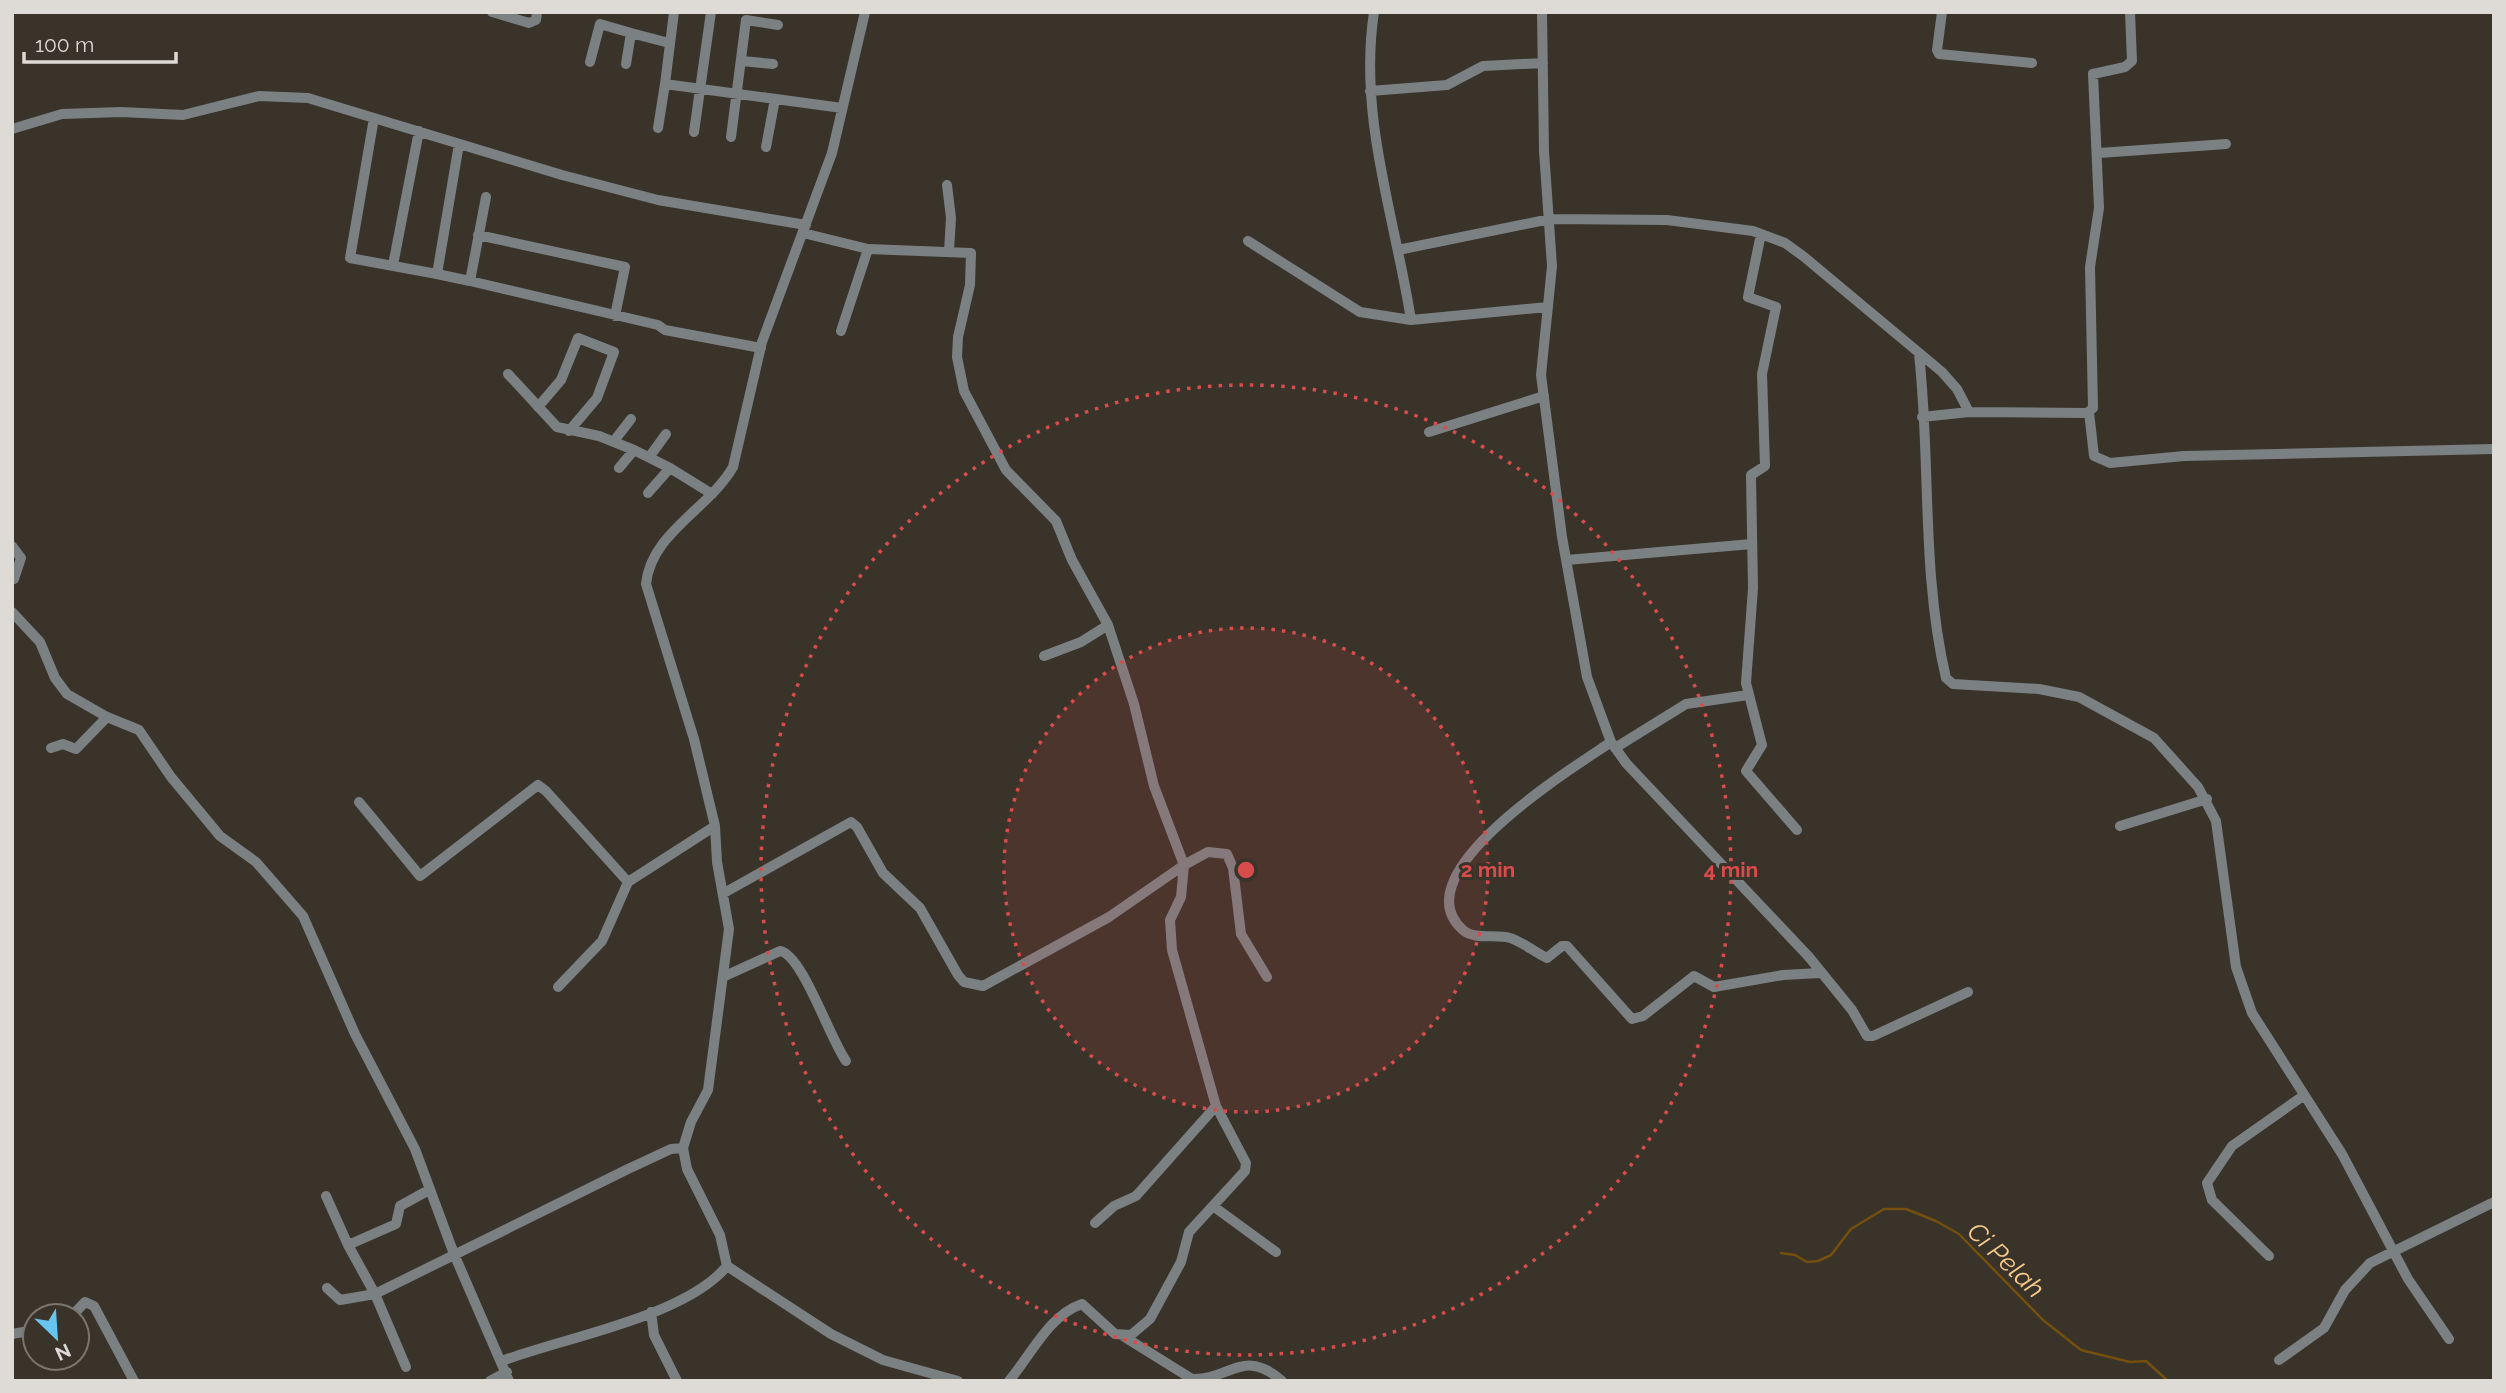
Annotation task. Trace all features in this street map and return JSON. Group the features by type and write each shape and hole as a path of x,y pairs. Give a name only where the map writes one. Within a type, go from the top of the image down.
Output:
{"street":[{"path":"492,12 529,23 536,20 537,12"},
{"path":"658,128 674,12"},
{"path":"694,132 711,12"},
{"path":"865,12 832,153 761,345 738,452 728,476 668,538 650,561 646,584 694,739 715,826 717,862 724,893 729,939 708,1090 691,1122 683,1148 687,1169 720,1235 727,1266 831,1335 883,1360 958,1381"},
{"path":"1374,12 1371,116 1411,320"},
{"path":"1542,12 1544,150 1552,266 1540,366 1567,560 1587,677 1613,745 1655,796 1809,957 1870,1037 1968,992"},
{"path":"1942,12 1939,54 2032,63"},
{"path":"1922,417 1969,412 2032,415 2089,412 2094,408 2090,267 2099,208 2099,153 2093,74 2125,67 2132,61 2130,12"},
{"path":"731,137 747,16 778,24"},
{"path":"590,62 600,24 669,43"},
{"path":"626,64 631,33"},
{"path":"742,61 773,64"},
{"path":"1370,91 1447,85 1483,66 1543,63"},
{"path":"665,84 842,108"},
{"path":"12,129 43,119 86,112 183,115 259,96 308,98 658,200 804,229 868,249 966,251 973,258 957,357 969,404 1006,470 1056,521 1072,560 1108,625 1134,705 1154,786 1184,865 1181,897 1170,920 1170,939 1216,1106 1246,1163 1245,1171 1189,1232 1181,1262 1150,1319 1139,1330 1123,1335"},
{"path":"766,147 775,99"},
{"path":"374,118 350,258 437,274 615,316 658,325 666,323 761,345"},
{"path":"393,265 419,131"},
{"path":"437,274 459,144"},
{"path":"2099,153 2226,144"},
{"path":"947,184 951,218 949,251"},
{"path":"470,281 486,198"},
{"path":"1398,250 1550,219 1667,220 1724,225 1761,234 1785,243 1804,256 1950,380 1969,412"},
{"path":"1761,234 1748,297 1776,307 1762,374 1765,466 1751,475 1753,588 1746,684 1762,745 1745,771 1797,830"},
{"path":"478,235 625,267 615,316"},
{"path":"1248,241 1360,312 1411,320 1548,307"},
{"path":"841,331 868,249"},
{"path":"538,407 561,380 578,338 614,352 597,397 569,431"},
{"path":"1919,354 1935,603 1948,680 1965,686 2039,688 2079,697 2154,738 2207,799 2216,821 2236,967 2252,1013 2342,1154 2415,1290 2449,1339"},
{"path":"508,374 557,427 614,441 650,456 712,494"},
{"path":"1429,432 1544,396"},
{"path":"2089,412 2094,456 2109,463 2183,456 2494,449"},
{"path":"614,441 631,419"},
{"path":"650,456 666,434"},
{"path":"619,468 634,450"},
{"path":"648,493 670,468"},
{"path":"1567,560 1752,544"},
{"path":"12,546 21,558 14,579"},
{"path":"12,612 40,642 62,689 107,717 139,730 171,777 220,836 256,862 303,916 355,1034 415,1149 454,1254 502,1361 508,1377 490,1381"},
{"path":"1044,656 1081,642 1108,625"},
{"path":"1748,695 1686,704 1548,786 1473,849 1448,898 1450,912 1469,934 1509,938 1547,958 1562,946 1567,946 1632,1019 1643,1016 1694,976 1714,987 1783,975 1820,973"},
{"path":"51,748 63,744 76,749 107,717"},
{"path":"359,802 420,876 538,786 546,791 628,882"},
{"path":"2120,825 2207,799"},
{"path":"724,893 851,822 858,827 883,873 920,908 958,975 964,982 983,986 1119,911 1184,865 1208,852 1227,854 1234,872 1241,934 1267,977"},
{"path":"558,987 602,941 628,882 715,826"},
{"path":"725,976 779,951 785,952 800,968 835,1045 846,1061"},
{"path":"2269,1256 2212,1200 2207,1183 2232,1146 2303,1096"},
{"path":"1095,1223 1114,1206 1136,1196 1216,1106"},
{"path":"327,1288 340,1300 375,1294 628,1169 671,1149 683,1148"},
{"path":"348,1245 396,1224 400,1206 429,1189"},
{"path":"327,1196 348,1245 375,1294 406,1367"},
{"path":"2279,1360 2324,1328 2345,1290 2362,1269 2494,1202"},
{"path":"1213,1206 1276,1252"},
{"path":"502,1361 537,1348 625,1324 712,1282 727,1266"},
{"path":"1009,1381 1061,1316 1082,1304 1090,1308 1108,1329 1123,1335 1192,1379 1242,1364 1259,1366 1282,1381"},
{"path":"91,1305 134,1381"},
{"path":"651,1312 654,1335 677,1381"}],"waterway":[{"name":"Ci Pelah","path":"1781,1253 1795,1255 1807,1262 1818,1261 1831,1255 1851,1229 1884,1209 1906,1209 1959,1234 2043,1320 2081,1350 2130,1362 2146,1361 2168,1381"}]}
